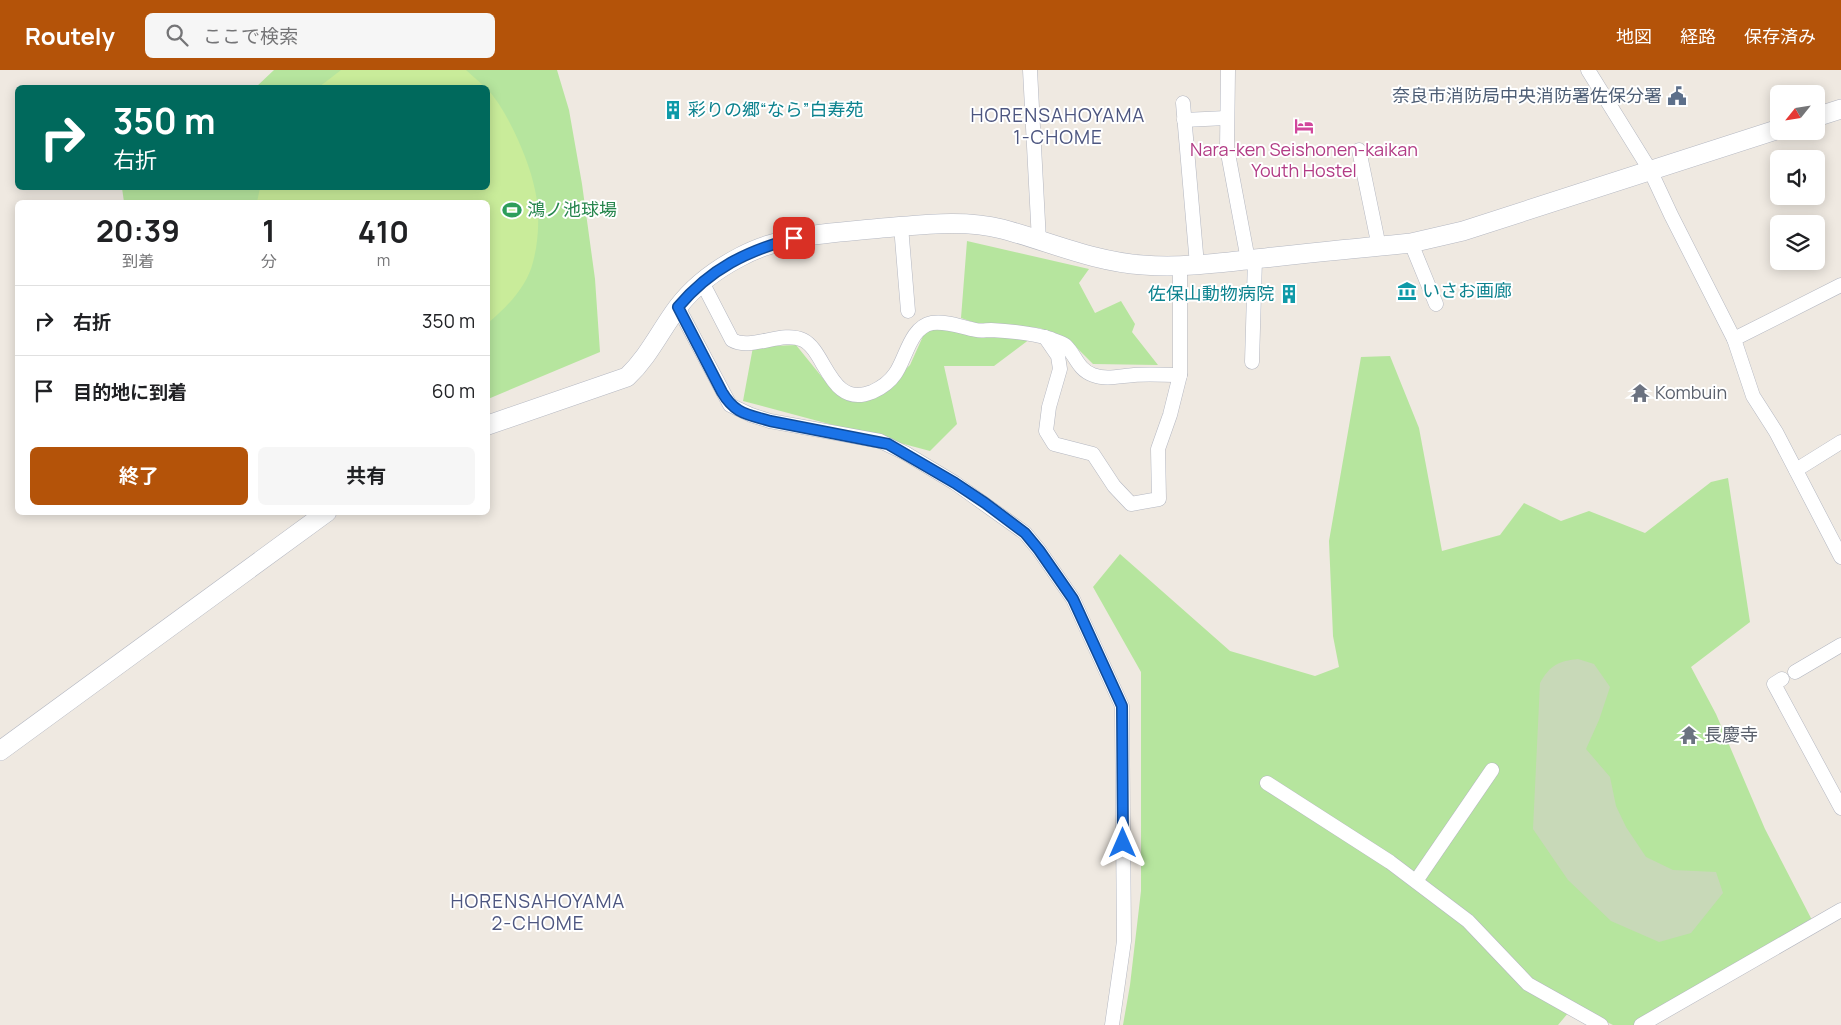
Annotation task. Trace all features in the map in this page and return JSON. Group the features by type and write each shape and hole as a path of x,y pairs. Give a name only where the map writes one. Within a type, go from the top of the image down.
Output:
{"street":[{"path":"1030,70 1039,241"},
{"path":"1228,70 1226,148 1251,259 1252,362"},
{"path":"1588,70 1650,170 1734,339 1753,396 1776,432 1839,548"},
{"path":"1045,337 1058,356 1060,369 1049,407 1046,431 1054,444 1093,454 1114,486 1131,504 1159,499 1158,449 1170,415 1180,376 1188,266 1183,103"},
{"path":"1825,114 1841,109"},
{"path":"1184,120 1226,118"},
{"path":"490,424 627,377 644,360 678,307 702,282 740,257 774,244 827,233 956,223 1001,229 1088,255 1140,265 1188,266 1411,243 1463,231 1770,132"},
{"path":"1359,150 1379,246"},
{"path":"901,226 908,311"},
{"path":"1411,243 1436,304"},
{"path":"702,282 732,340 737,343 743,343 778,338 803,340 809,344 835,382 842,390 849,394 867,394 884,386 896,373 909,346 920,329 931,323 946,323 978,330 1039,334 1065,345 1079,366 1095,376 1108,378 1135,375 1180,376"},
{"path":"1734,339 1841,285"},
{"path":"678,307 730,405 770,421 880,441 905,453 955,483 1025,533 1073,599 1122,706 1124,941 1112,1025"},
{"path":"1796,470 1841,442"},
{"path":"0,750 323,515"},
{"path":"1796,672 1841,644"},
{"path":"1782,679 1774,684 1841,808"},
{"path":"1416,881 1492,770"},
{"path":"1267,783 1390,862 1416,881 1468,922 1528,984 1601,1025"},
{"path":"1641,1025 1841,910"}],"green space":[{"path":"274,70 557,70 569,110 582,184 595,279 600,352 490,398 490,200 124,200 122,190 490,190 490,85 258,85"},
{"path":"341,70 466,70 483,85 322,85"},
{"name":"鴻ノ池球場","path":"490,93 510,123 528,165 537,199 538,235 535,253 526,280 509,304 490,321 490,200 257,200 260,190 490,190"},
{"path":"967,241 1089,269 1079,283 1095,313 1121,301 1135,324 1132,332 1158,365 1093,364 1072,343 1040,328 981,325 961,318"},
{"path":"931,328 1030,339 994,366 944,366 957,424 930,451 743,401 753,347 796,345 830,387 853,401 875,398 910,365 924,334"},
{"path":"1390,356 1419,428 1442,551 1500,535 1524,503 1561,521 1589,511 1645,533 1711,482 1728,478 1750,622 1691,667 1716,714 1765,829 1813,922 1635,1025 1613,1025 1574,1006 1558,1025 1123,1025 1130,985 1141,891 1141,672 1093,587 1120,554 1230,651 1315,676 1339,667 1333,636 1329,541 1361,357"},
{"path":"1578,659 1594,664 1610,687 1599,720 1586,749 1610,777 1616,806 1626,827 1646,857 1673,870 1716,872 1723,893 1691,933 1659,942 1611,921 1568,880 1533,829 1540,683 1551,668 1565,661"}],"place":[{"name":"奈良市消防局中央消防署佐保分署","path":"1677,96"},
{"name":"彩りの郷“なら”白寿苑","path":"673,110"},
{"name":"Nara-ken Seishonen-kaikan Youth Hostel","path":"1304,126"},
{"name":"鴻ノ池球場","path":"512,210"},
{"name":"いさお画廊","path":"1407,291"},
{"name":"佐保山動物病院","path":"1289,294"},
{"name":"Kombuin","path":"1640,393"},
{"name":"長慶寺","path":"1689,735"}],"district":[{"name":"HORENSAHOYAMA 1-CHOME","path":"1058,126"},
{"name":"HORENSAHOYAMA 2-CHOME","path":"538,912"}],"route":[{"path":"794,238 740,257 702,282 678,307 722,392 730,405 736,409 770,421 888,444 955,483 1000,513 1025,533 1073,599 1122,706 1123,843"}]}
